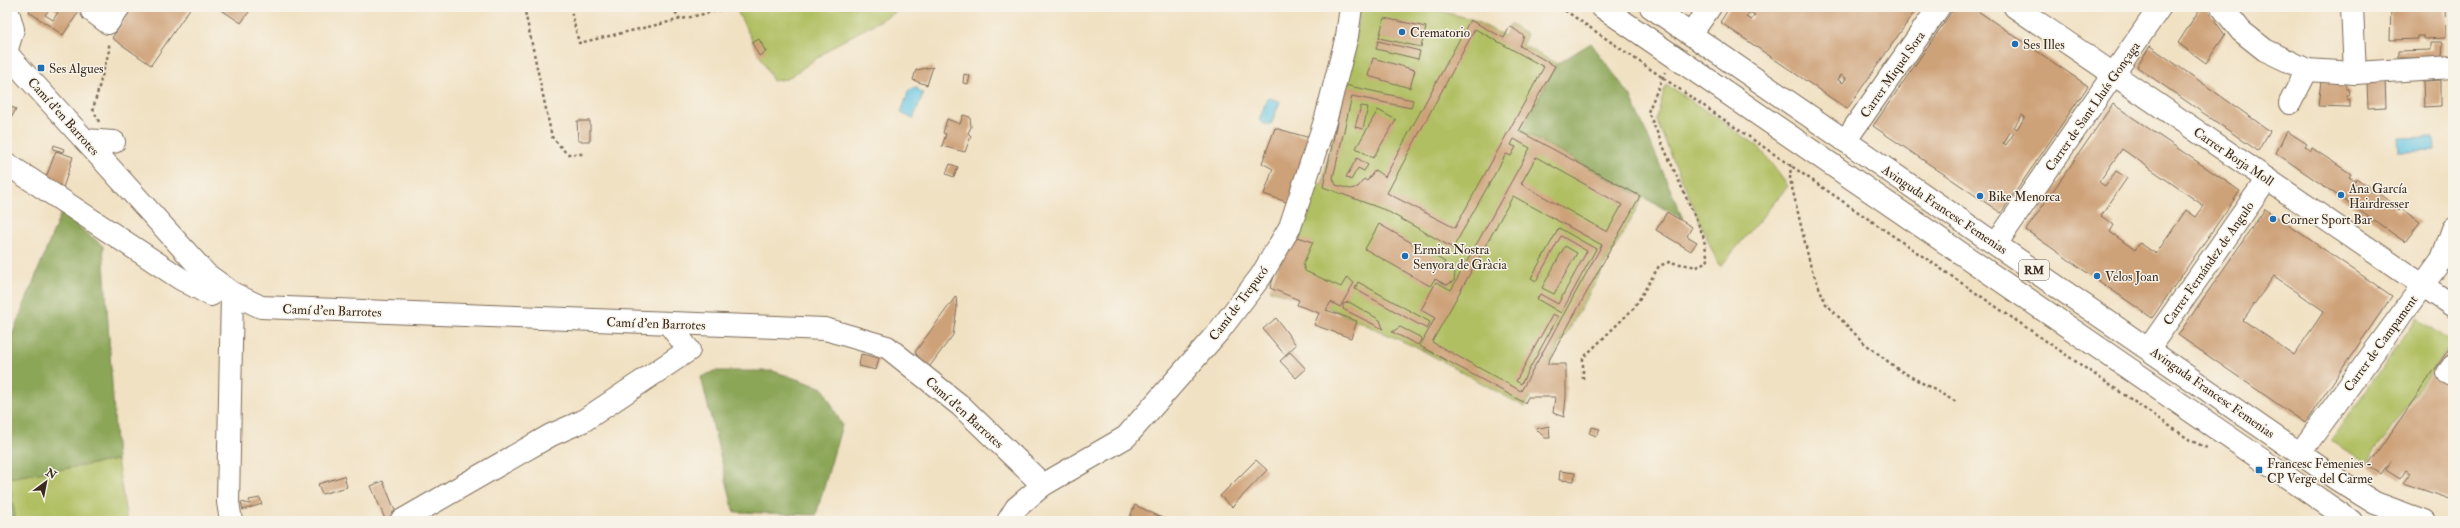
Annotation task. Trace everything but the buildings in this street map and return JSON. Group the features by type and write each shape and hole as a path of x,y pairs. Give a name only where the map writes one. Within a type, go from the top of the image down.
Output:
{"street":[{"name":"Camí de Trepucó","path":"1008,521 1016,508 1043,485 1126,437 1219,331 1261,276 1290,227 1326,118 1347,36 1351,7"},
{"name":"RM","path":"1602,7 2351,521"},
{"name":"Avinguda Francesc Femenias","path":"1651,7 2375,503 2424,521"},
{"path":"1691,34 1710,7"},
{"name":"Carrer Miquel Sora","path":"1846,140 1939,7"},
{"name":"Carrer Borja Moll","path":"2015,7 2453,306"},
{"name":"Carrer de Sant Lluís Gonçaga","path":"1996,244 2160,7"},
{"path":"2222,7 2241,31 2265,50 2307,70 2355,73 2453,67"},
{"path":"2352,7 2355,73"},
{"path":"7,8 13,29 7,49"},
{"name":"Camí d'en Barrotes","path":"7,54 102,141 219,279 261,307 825,329 887,346 961,406 1043,485"},
{"path":"2290,103 2307,70"},
{"path":"7,164 181,279 211,295 219,279"},
{"name":"Carrer Fernández de Angulo","path":"2149,348 2267,179"},
{"name":"Carrer de Campament","path":"2300,453 2445,254 2453,229"},
{"path":"219,279 228,502 231,521"},
{"path":"401,521 551,435 583,421 689,350 668,323"}],"path":[{"path":"524,7 552,137 567,154 584,154"},
{"path":"570,7 579,43 729,8"},
{"path":"672,7 680,19"},
{"path":"1560,7 2190,440 2212,450"},
{"path":"102,141 93,108 110,51 107,12"},
{"path":"1583,379 1583,358 1634,308 1659,266 1669,262 1697,267 1708,260 1703,235 1648,112 1674,56"},
{"path":"1790,160 1790,179 1811,268 1826,304 1864,342 1899,370 1958,403"}],"green space":[{"path":"735,7 905,7 837,44 787,79 773,81"},
{"path":"1361,7 1425,7 1471,19 1505,36 1510,24 1527,35 1522,45 1557,64 1522,131 1644,196 1525,407 1422,350 1322,305 1270,290 1312,181 1322,185"},
{"path":"1591,43 1631,97 1683,219 1522,131 1557,64"},
{"path":"1666,84 1758,146 1788,186 1721,266 1718,264 1656,120"},
{"path":"61,213 103,246 117,460 8,478 16,521 7,521 7,339 10,340"},
{"path":"2417,318 2452,343 2366,463 2331,440"},
{"path":"714,371 773,371 823,388 842,425 816,515 734,512 701,377"},
{"path":"117,460 127,521 16,521 8,478"}],"water":[{"path":"915,88 923,94 913,119 901,113 909,90"},
{"path":"1268,97 1280,102 1271,124 1264,124 1259,120"},
{"path":"2434,137 2435,150 2399,151 2398,138"}],"place":[{"name":"Crematorio","path":"1402,32"},
{"name":"Ses Illes","path":"2015,44"},
{"name":"Ses Algues","path":"41,68"},
{"name":"Ana García Hairdresser","path":"2341,195"},
{"name":"Bike Menorca","path":"1980,196"},
{"name":"Corner Sport Bar","path":"2273,219"},
{"name":"Ermita Nostra Senyora de Gràcia","path":"1405,256"},
{"name":"Velos Joan","path":"2097,276"},
{"name":"Francesc Femenies - CP Verge del Carme","path":"2259,470"}]}
